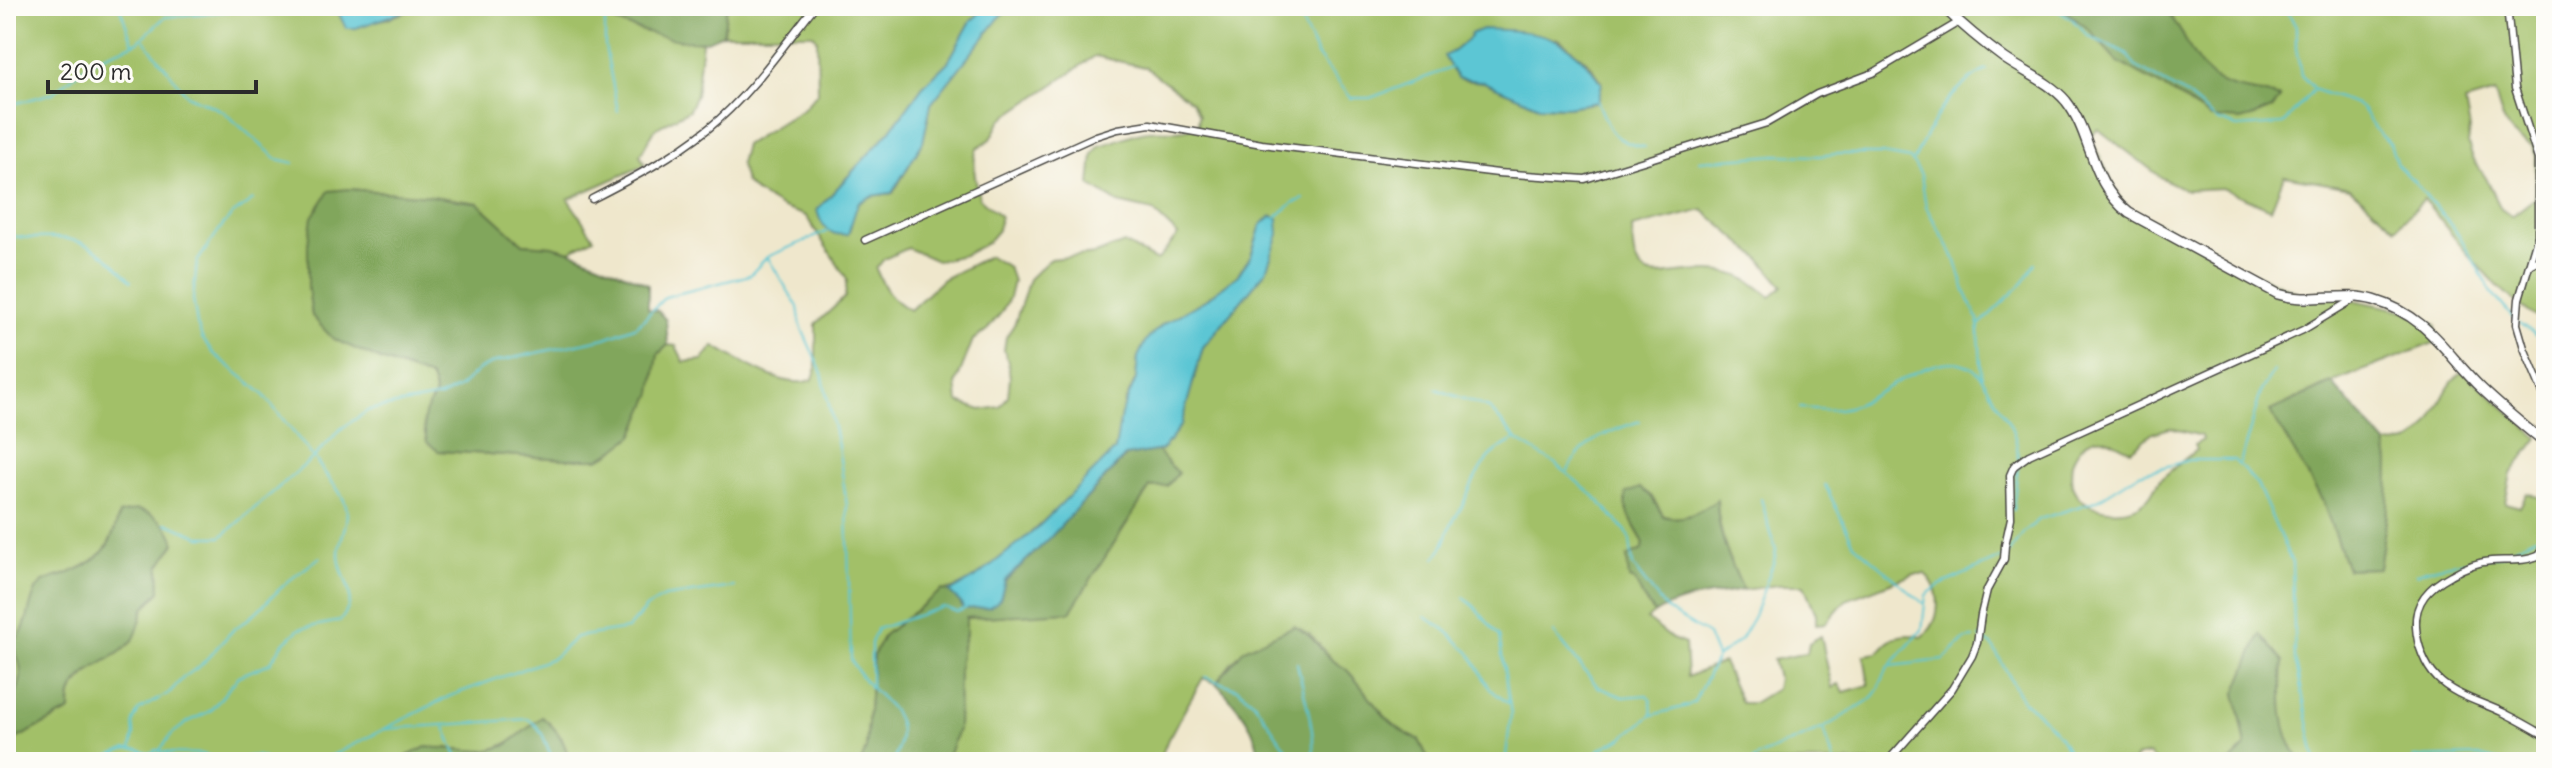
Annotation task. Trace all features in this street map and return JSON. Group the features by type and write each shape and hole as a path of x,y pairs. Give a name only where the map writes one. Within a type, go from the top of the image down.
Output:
{"street":[{"path":"592,199 650,169 710,127 751,85 815,6"},
{"path":"1942,6 2006,59 2048,85 2067,102 2105,186 2129,213 2292,299 2371,299 2394,307 2429,329 2481,388 2546,444"},
{"path":"2507,6 2515,88 2538,159 2539,225 2519,299 2517,324 2546,400"},
{"path":"865,240 1096,136 1150,124 1262,144 1498,173 1585,179 1767,123 1817,94 1873,73 1959,22"},
{"path":"2529,265 2546,256"},
{"path":"1887,762 1952,689 1972,656 1987,590 2004,559 2011,518 2010,475 2014,466 2029,455 2303,330 2357,298"},
{"path":"2546,510 2540,555 2532,559 2487,561 2450,575 2423,596 2416,610 2416,621 2421,650 2437,679 2452,690 2546,736"}],"green space":[{"path":"2117,5 2160,11 2169,15 2195,57 2213,78 2233,87 2280,98 2272,109 2255,116 2240,120 2211,118 2118,62 2089,30 2059,6"},
{"path":"6,6 335,6 346,27 390,18 420,6 605,6 605,10 666,36 702,42 696,95 689,110 655,129 640,155 645,165 568,199 594,238 570,251 523,244 478,203 349,189 308,244 312,316 381,360 430,377 435,393 428,409 438,451 598,459 658,354 668,345 676,346 684,362 702,360 714,346 763,373 790,382 802,382 813,379 816,369 816,324 845,297 847,279 806,216 781,207 754,191 745,182 740,163 745,145 804,108 818,92 817,39 813,34 723,34 727,6 987,6 971,21 948,62 923,86 890,131 817,210 848,234 857,203 871,196 893,193 923,142 931,104 999,18 1013,6 2059,6 2089,30 2118,62 2196,109 2240,120 2271,109 2263,93 2231,89 2210,77 2168,15 2144,6 2546,6 2546,324 2494,283 2424,199 2396,228 2350,188 2284,176 2271,209 2222,188 2186,190 2162,178 2098,129 2090,137 2125,208 2171,229 2216,257 2293,290 2298,295 2325,294 2406,311 2436,325 2436,342 2321,387 2271,411 2323,502 2347,569 2379,568 2388,491 2386,444 2409,442 2420,435 2449,387 2464,371 2538,438 2511,474 2505,503 2520,507 2527,493 2546,500 2542,563 2546,599 2546,762 2301,762 2286,730 2281,694 2236,693 2246,746 2230,762 2155,762 2149,754 2136,757 2133,762 1430,762 1419,740 1391,724 1345,669 1332,660 1310,634 1233,661 1216,683 1203,678 1168,739 1159,762 946,762 958,729 959,667 966,618 1070,611 1150,487 1167,486 1177,473 1157,451 1162,450 1181,425 1203,347 1266,271 1272,216 1261,225 1251,256 1237,276 1205,300 1163,324 1138,357 1136,379 1125,402 1115,450 1108,458 1053,513 1002,557 958,587 942,590 884,635 873,656 866,749 861,762 569,762 560,736 542,717 514,739 491,750 436,748 395,762 6,762 6,744 70,711 71,691 95,666 120,650 140,623 144,608 160,592 159,567 165,555 119,514 112,538 101,554 85,566 44,583 36,594 18,639 20,682 6,704","holes":["1471,37 1559,39 1589,63 1602,82 1598,102 1567,107 1539,106 1484,82 1463,80 1445,56","1095,56 1145,67 1192,102 1199,115 1198,124 1187,129 1143,132 1099,146 1093,155 1090,185 1118,203 1153,211 1178,235 1157,261 1124,243 1096,254 1050,259 1029,279 1015,323 1006,337 1004,350 1010,378 1008,396 1000,407 981,410 958,402 956,383 973,340 987,330 1009,298 1013,281 1008,267 989,256 943,279 910,310 889,293 876,269 884,259 908,248 937,261 964,255 987,243 998,230 1000,216 979,198 974,161 977,148 991,139 1001,120","2495,93 2510,131 2532,146 2536,156 2535,198 2512,216 2501,209 2473,159 2468,144 2470,129 2465,102","1703,210 1760,259 1783,286 1771,297 1748,281 1729,273 1647,273 1635,260 1632,228","2170,428 2202,436 2203,440 2194,445 2196,450 2159,481 2148,498 2139,505 2122,510 2102,509 2078,495 2071,482 2072,463 2085,444 2101,438 2131,450 2153,433","1651,496 1664,516 1678,518 1717,501 1722,536 1743,590 1804,585 1816,614 1816,624 1826,623 1846,600 1914,574 1925,574 1935,588 1936,615 1929,631 1922,637 1897,637 1878,653 1864,655 1869,685 1844,692 1839,684 1832,688 1821,636 1809,643 1807,653 1773,660 1778,678 1776,689 1753,703 1741,703 1723,662 1687,677 1685,644 1672,639 1647,619 1655,613 1644,600 1627,557 1642,550 1644,543 1625,501"]},
{"path":"605,6 727,6 723,34 695,42 618,23 609,19"},
{"path":"349,189 478,203 523,244 570,251 648,284 648,309 658,311 666,320 668,345 658,354 652,393 633,436 598,459 438,451 427,442 424,417 435,394 430,377 333,339 312,316 308,244 312,217 329,191"},
{"path":"2332,383 2386,444 2389,462 2388,508 2379,568 2347,569 2323,502 2270,411"},
{"path":"1157,451 1178,473 1167,486 1150,487 1070,612 966,618 959,667 958,729 946,762 861,762 866,749 873,656 884,635 942,590 955,597 963,609 989,607 1000,599 1005,581 1126,456"},
{"path":"1640,488 1651,496 1663,516 1671,518 1692,515 1717,500 1722,536 1743,590 1687,600 1655,613 1644,600 1636,582 1629,579 1627,557 1642,550 1644,543 1628,513 1626,493"},
{"path":"135,510 160,520 175,543 159,567 160,592 144,607 133,640 75,685 70,711 6,744 6,704 18,689 21,674 10,641 22,632 32,598 41,584 95,559 112,537 119,514"},
{"path":"1294,626 1347,670 1387,718 1419,740 1430,762 1258,762 1256,740 1251,729 1239,709 1216,683 1244,649"},
{"path":"2260,634 2283,661 2285,726 2301,762 2230,762 2246,746 2236,693"},
{"path":"542,717 560,736 569,762 395,762 426,747 484,751 505,746"}],"water":[{"path":"335,6 420,6 356,28 346,28"},
{"path":"987,6 1013,6 999,18 931,104 923,142 892,193 871,196 858,203 848,234 827,230 817,210 890,131 923,86 948,62 971,21"},
{"path":"1482,29 1520,31 1564,44 1577,53 1602,83 1598,102 1567,107 1539,106 1484,82 1457,78 1444,56 1471,37 1470,34"},
{"path":"1271,216 1278,218 1279,234 1266,271 1203,347 1181,425 1162,450 1125,456 1047,541 1005,580 996,603 989,607 963,609 949,592 975,578 1036,529 1115,450 1121,414 1136,379 1138,357 1146,340 1163,324 1205,300 1237,276 1251,256 1261,225"}],"waterway":[{"path":"119,6 133,43"},
{"path":"6,106 53,93 93,60 138,42 165,17 274,7 333,6"},
{"path":"605,6 605,46 618,111"},
{"path":"1295,6 1317,55 1351,98 1370,98 1451,68"},
{"path":"2052,6 2072,19 2088,36 2126,53 2135,66 2186,95 2216,120 2237,127 2283,124 2314,89"},
{"path":"2285,6 2296,27 2301,75 2315,90 2356,104 2363,110 2374,128 2390,144 2397,165 2459,235 2492,293 2514,319"},
{"path":"144,40 187,95 223,111 277,159 294,163"},
{"path":"1914,160 1934,120 1952,96 1987,70"},
{"path":"1598,102 1605,120 1619,138 1645,147"},
{"path":"1699,161 1836,154 1882,154 1910,159 1921,175 1926,207 1955,258 1978,319 1982,378"},
{"path":"1276,217 1293,203 1304,199"},
{"path":"253,200 222,226 197,262 193,299 197,324 213,353 262,393 314,458"},
{"path":"166,523 200,537 221,537 314,457 342,428 369,410 440,397 495,362 605,338 637,326 665,297 750,275 767,257 828,231"},
{"path":"6,234 79,242 107,258 131,281"},
{"path":"768,258 798,307 801,327 822,373 847,506 851,659 859,674 896,716 900,728 893,762"},
{"path":"1979,325 2024,282 2035,263"},
{"path":"2519,323 2546,342"},
{"path":"1800,408 1842,409 1928,367 1959,363 1976,371 1987,386 2011,427 2018,459"},
{"path":"2240,463 2262,389 2274,371"},
{"path":"1436,389 1489,408 1518,441 1556,464 1594,496 1626,531 1633,566 1641,577 1667,610 1708,635 1717,657"},
{"path":"1568,471 1580,452 1589,445 1608,433 1640,421"},
{"path":"1435,558 1483,465 1504,445 1515,440"},
{"path":"159,751 172,734 210,711 239,676 270,663 282,645 299,629 340,621 346,612 350,596 339,556 346,506 315,458"},
{"path":"2007,555 2024,532 2040,519 2096,501 2139,474 2189,460 2234,460 2257,484 2292,563 2295,658 2316,762"},
{"path":"2013,510 2018,465"},
{"path":"1825,485 1854,544 1924,604"},
{"path":"1589,762 1600,749 1622,738 1652,715 1694,702 1717,657 1740,640 1754,616 1776,550 1761,499"},
{"path":"2416,574 2503,553 2543,534"},
{"path":"131,749 133,722 139,710 169,693 200,666 234,629 320,557"},
{"path":"1751,762 1824,728 1871,699 1887,669 1922,630 1926,595 1940,585 2001,558"},
{"path":"319,762 450,696 553,658 576,637 627,629 647,607 664,597 734,587"},
{"path":"1464,598 1499,636 1511,714 1508,762"},
{"path":"871,688 871,643 877,629 943,607 957,612 966,608"},
{"path":"1425,617 1443,628 1470,653 1490,689 1509,704"},
{"path":"1554,633 1598,687 1623,697 1647,695 1651,700 1652,714"},
{"path":"1980,637 1992,645 2023,701 2060,737 2074,762"},
{"path":"1890,666 1944,660 1965,639 1974,638"},
{"path":"1297,663 1311,725 1313,762"},
{"path":"1205,677 1238,689 1254,702 1295,762"},
{"path":"385,729 528,719 541,733 554,762"},
{"path":"445,727 457,762"},
{"path":"1824,729 1834,762"},
{"path":"94,762 126,749 149,754 157,750 202,754 226,761 259,756 269,762"},
{"path":"2413,758 2478,756 2502,762"},
{"path":"6,760 16,758 21,762"}]}
